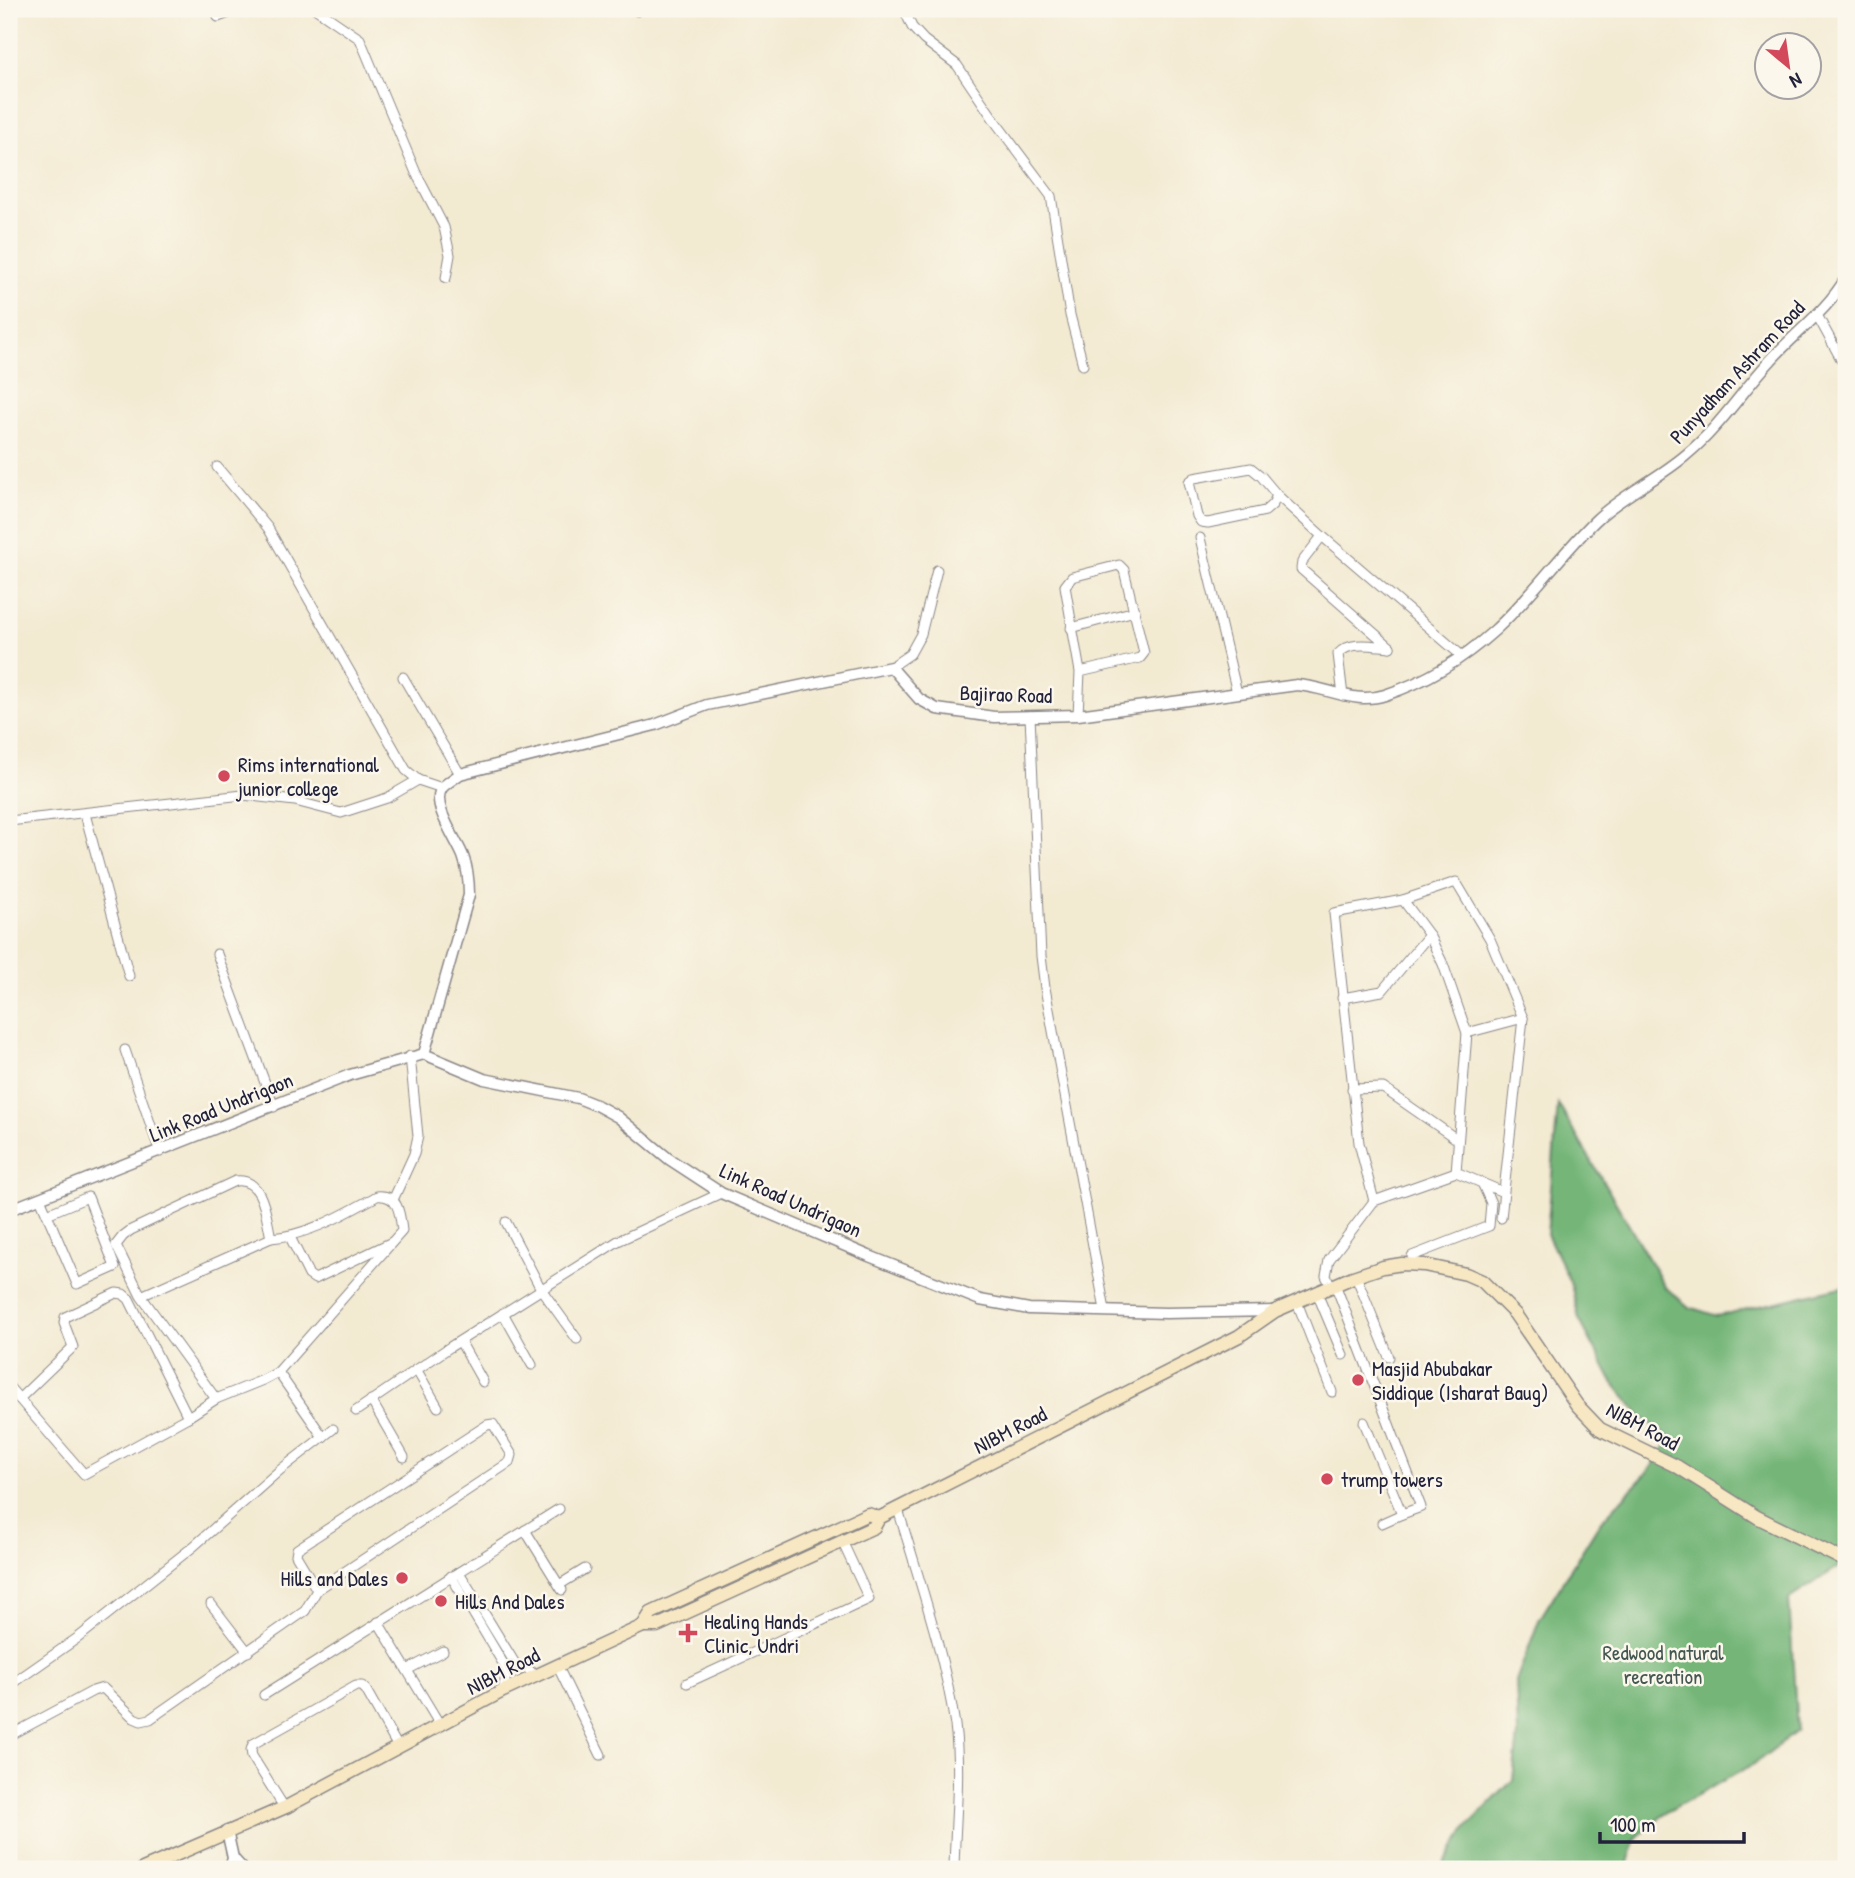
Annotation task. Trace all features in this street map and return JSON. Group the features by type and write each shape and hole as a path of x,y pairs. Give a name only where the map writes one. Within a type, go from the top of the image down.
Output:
{"main road":[{"name":"NIBM Road","path":"143,1869 284,1807 503,1691 643,1626 651,1613 868,1514 880,1518 1239,1336 1275,1311 1333,1285 1383,1267 1424,1265 1466,1274 1482,1281 1515,1314 1577,1405 1600,1429 1678,1466 1757,1517 1846,1561"},
{"path":"643,1626 657,1626 874,1527 880,1518"}],"street":[{"path":"218,17 240,9"},
{"path":"316,9 360,40 416,173 443,227 450,255 446,278"},
{"path":"904,9 918,34 957,65 1051,196 1070,315 1083,365"},
{"name":"Punyadham Ashram Road","path":"1428,676 1462,656 1496,629 1597,519 1684,458 1702,442 1773,358 1838,292 1846,278"},
{"path":"1817,315 1846,368"},
{"path":"217,467 268,528 406,769 418,780 442,788"},
{"path":"1276,495 1273,504 1265,511 1208,523 1201,522 1197,516 1189,482 1194,478 1251,468 1276,495 1322,536 1462,656"},
{"path":"1322,536 1301,562 1301,569 1390,647 1349,645 1343,648 1338,654 1343,696"},
{"path":"1200,538 1237,693"},
{"path":"1078,715 1080,672 1066,582 1072,577 1116,564 1124,570 1144,650 1143,656 1080,672"},
{"path":"424,1054 469,895 469,874 463,854 439,806 442,788 460,774 655,725 706,705 891,667 910,654 921,634 937,570"},
{"path":"1072,628 1135,611"},
{"name":"Bajirao Road","path":"891,667 919,699 937,709 994,717 1078,715 1297,685 1314,686 1343,696 1369,699 1428,676"},
{"path":"403,677 460,774"},
{"path":"1030,716 1043,978 1105,1310"},
{"path":"9,821 243,795 295,801 341,813 387,798 418,780"},
{"path":"85,814 129,976"},
{"path":"1374,1201 1359,1143 1334,913 1403,900 1456,881 1490,939 1522,1018 1501,1218"},
{"path":"1403,900 1429,935 1443,964 1467,1033 1456,1172"},
{"path":"1342,999 1382,991 1429,935"},
{"path":"217,954 274,1107"},
{"path":"1467,1033 1522,1018"},
{"path":"125,1050 160,1152"},
{"name":"Link Road Undrigaon","path":"9,1210 350,1075 424,1054 484,1079 567,1095 598,1106 618,1117 669,1159 721,1193 980,1300 1029,1309 1166,1314 1275,1311"},
{"path":"393,1200 414,1154 418,1136 410,1056"},
{"path":"1352,1089 1383,1088 1458,1140"},
{"path":"1382,1523 1421,1507 1333,1285 1325,1276 1329,1260 1374,1201 1456,1172 1503,1192"},
{"path":"215,1399 141,1296 116,1245 123,1236 235,1181 244,1180 252,1184 261,1196 271,1238"},
{"path":"1412,1256 1489,1226 1491,1203 1482,1183"},
{"path":"356,1412 416,1369 618,1241 721,1193"},
{"path":"9,1387 84,1474 188,1418 215,1399 278,1372 396,1240 402,1231 400,1210 386,1195 377,1196 325,1223 290,1237 271,1238 141,1296"},
{"path":"40,1198 77,1284 115,1267 88,1197 47,1214"},
{"path":"506,1222 541,1289 577,1339"},
{"path":"290,1237 309,1275 315,1279 396,1240"},
{"path":"1356,1276 1389,1357"},
{"path":"19,1399 73,1347 64,1323 65,1317 116,1293 129,1298 188,1418"},
{"path":"1317,1293 1343,1355"},
{"path":"1297,1302 1332,1392"},
{"path":"503,1313 532,1365"},
{"path":"460,1341 483,1382"},
{"path":"416,1369 438,1406"},
{"path":"278,1372 323,1437"},
{"path":"371,1400 404,1457"},
{"path":"1364,1422 1402,1514"},
{"path":"9,1736 93,1690 103,1688 134,1718 141,1721 150,1719 305,1611 317,1590 510,1462 512,1455 493,1424 297,1549 296,1555 317,1590"},
{"path":"9,1686 79,1637 174,1562 280,1470 333,1429"},
{"path":"264,1695 559,1509"},
{"path":"898,1509 944,1665 955,1728 957,1802 954,1869"},
{"path":"525,1530 560,1588 585,1569"},
{"path":"687,1683 869,1599 842,1541"},
{"path":"455,1574 485,1624 507,1670 503,1691"},
{"path":"211,1604 247,1652"},
{"path":"378,1622 440,1725"},
{"path":"485,1624 516,1664 527,1668 535,1676"},
{"path":"407,1670 443,1651"},
{"path":"557,1665 601,1755"},
{"path":"284,1807 253,1756 253,1744 356,1686 362,1686 366,1690 398,1747"},
{"path":"227,1831 231,1863 243,1869"}],"green space":[{"name":"Redwood natural recreation","path":"1558,1104 1665,1287 1689,1307 1717,1316 1846,1286 1846,1562 1789,1599 1797,1731 1754,1764 1668,1811 1636,1838 1626,1869 1441,1869 1467,1827 1513,1780 1518,1735 1516,1682 1539,1620 1600,1522 1648,1472 1671,1438 1641,1417 1612,1381 1579,1319 1571,1284 1547,1234"}],"place":[{"name":"Rims international junior college","path":"224,776"},
{"name":"Masjid Abubakar Siddique (Isharat Baug)","path":"1358,1380"},
{"name":"trump towers","path":"1327,1479"},
{"name":"Hills and Dales","path":"402,1578"},
{"name":"Hills And Dales","path":"441,1601"},
{"name":"Healing Hands Clinic, Undri","path":"688,1633"}]}
